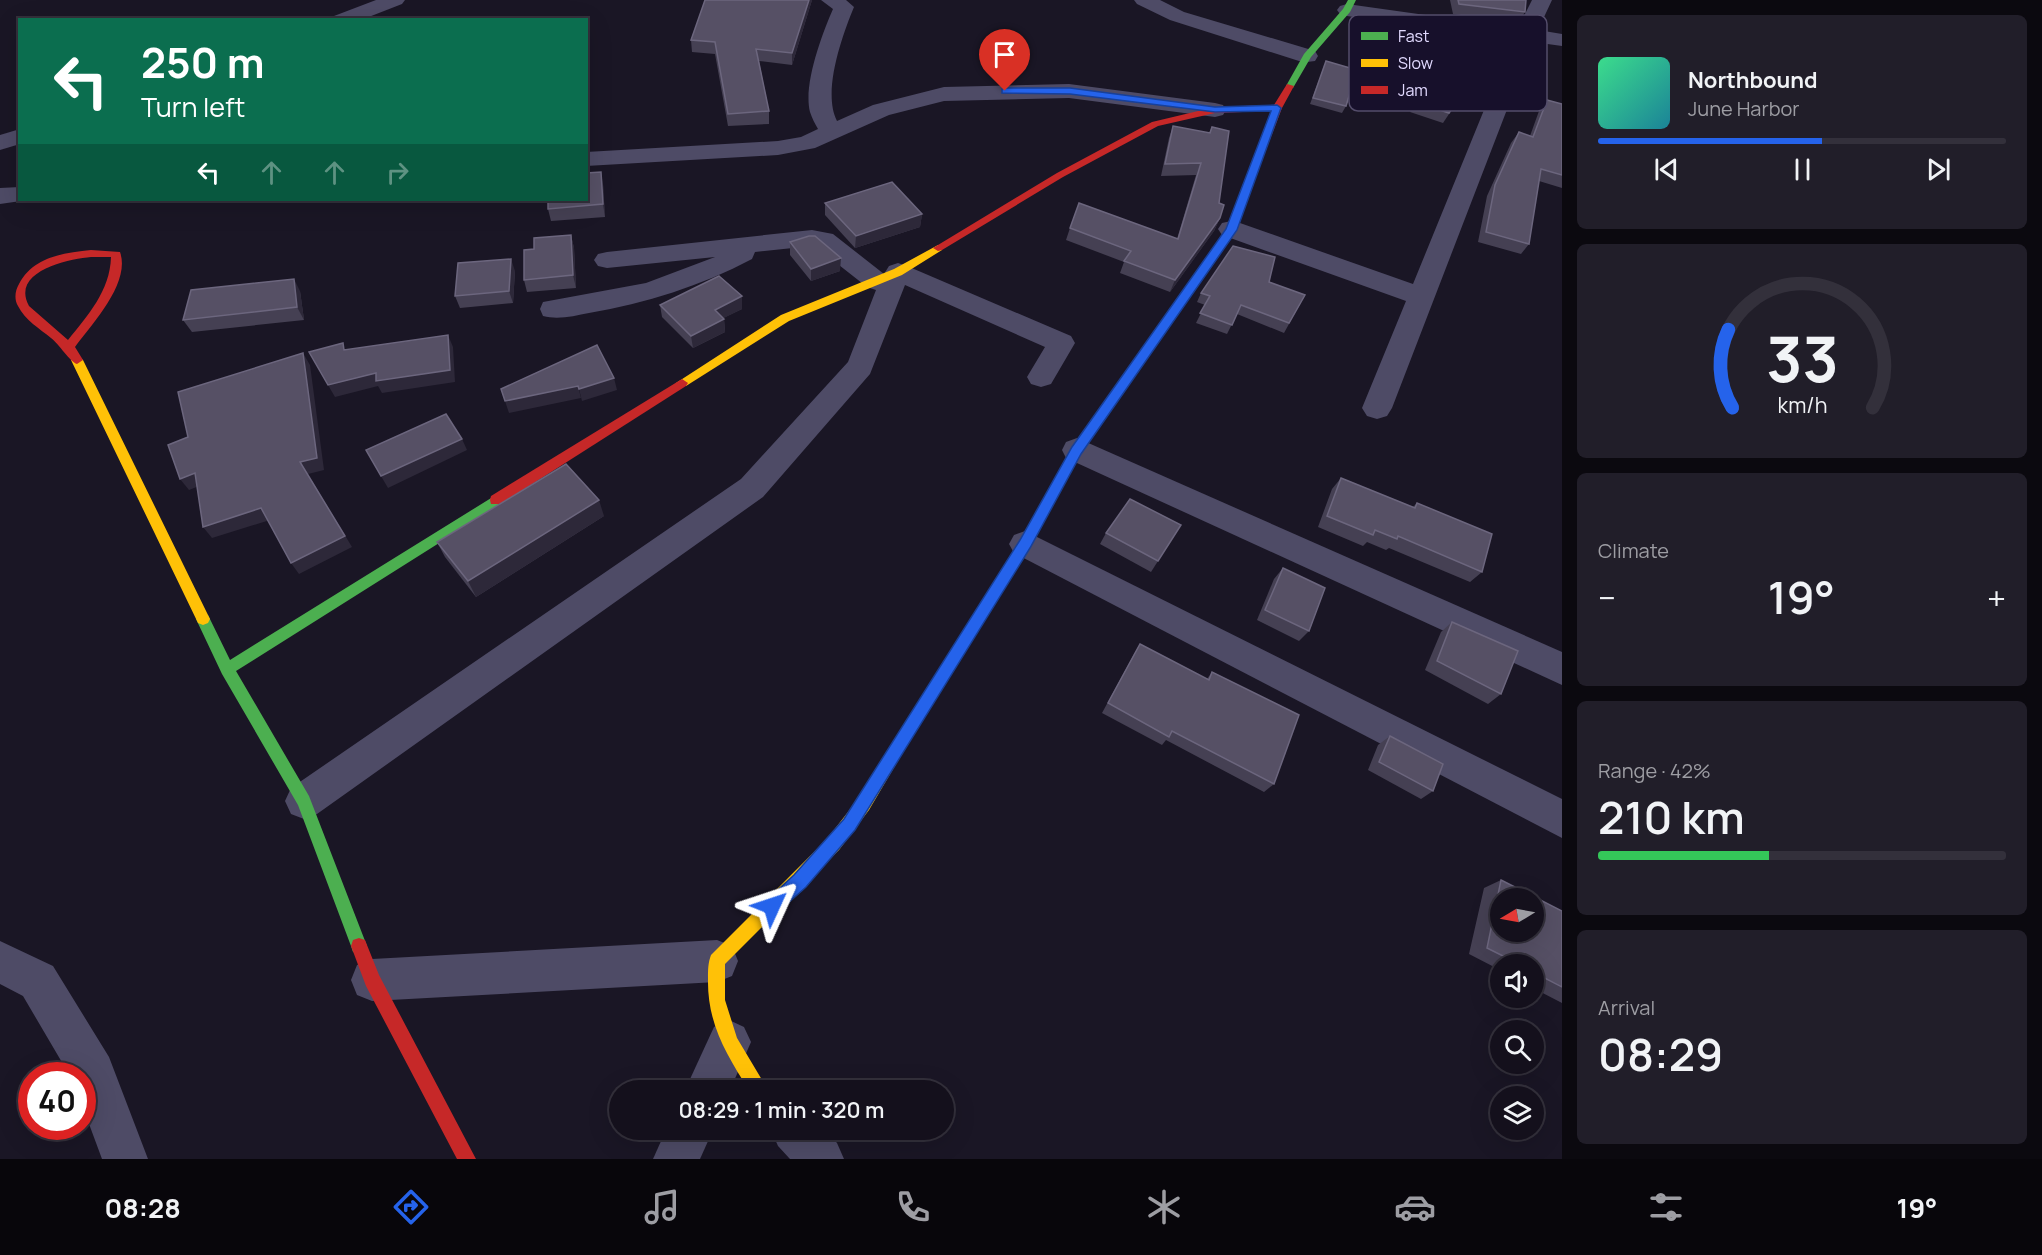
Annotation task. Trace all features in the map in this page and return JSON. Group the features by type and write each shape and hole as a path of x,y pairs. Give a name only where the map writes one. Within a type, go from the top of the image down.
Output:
{"street":[{"path":"346,18 395,0"},
{"path":"831,0 844,7 821,80 821,110 831,132"},
{"path":"1144,0 1177,16 1307,56"},
{"path":"1535,15 1542,0"},
{"path":"753,1080 729,1042 716,1000 717,961 745,930 800,881 849,825 1025,544 1077,450 1231,230 1277,108 1307,56 1349,5 1408,15"},
{"path":"1547,38 1562,40"},
{"path":"588,159 778,148 807,143 881,110 944,94 1070,91 1215,110 1277,108"},
{"path":"227,669 785,318 887,276 1060,175 1155,124 1215,110"},
{"path":"1377,408 1495,111"},
{"path":"0,143 18,137"},
{"path":"0,196 18,194"},
{"path":"1231,230 1422,297"},
{"path":"607,260 760,243 805,239 824,240 887,276 1060,343 1041,377"},
{"path":"553,309 603,303 713,270 760,243"},
{"path":"70,345 103,301 119,266 116,254 104,252 81,254 58,259 36,268 25,277 21,285 20,301 26,310 60,341 70,345 227,669 304,801 372,980 467,1159"},
{"path":"304,801 752,488 860,367 887,294 887,276"},
{"path":"1077,450 1562,669"},
{"path":"1025,544 1562,819"},
{"path":"372,980 717,961"},
{"path":"0,962 38,981 93,1073 125,1159"},
{"path":"712,1080 729,1042"},
{"path":"676,1159 685,1140"},
{"path":"803,1140 821,1159"}],"building":[{"path":"705,0 809,0 792,53 756,49 769,111 728,114 715,42 691,40"},
{"path":"1458,0 1526,0 1525,12 1459,4"},
{"path":"1326,61 1349,68 1349,96 1346,106 1313,98"},
{"path":"1547,100 1562,104 1562,175 1541,169 1529,244 1486,232 1495,185 1519,132 1533,137 1543,111 1547,111"},
{"path":"1173,126 1210,133 1212,127 1229,131 1219,203 1224,205 1220,218 1175,280 1124,261 1131,251 1070,228 1079,203 1178,239 1201,163 1165,164"},
{"path":"601,172 603,204 548,209 548,201 588,201 588,173"},
{"path":"892,182 922,214 856,236 825,203"},
{"path":"571,235 573,275 524,280 524,250 534,249 534,238"},
{"path":"815,236 841,258 811,269 790,242"},
{"path":"1233,246 1275,257 1269,282 1305,295 1289,323 1241,305 1232,325 1200,313 1210,296 1201,293"},
{"path":"511,259 509,291 455,296 458,263"},
{"path":"719,276 742,296 715,310 724,319 691,336 660,305"},
{"path":"294,279 297,307 183,320 191,290"},
{"path":"448,335 450,370 376,381 376,373 328,385 309,352 343,343 344,350"},
{"path":"597,345 614,378 579,389 578,386 505,401 501,389"},
{"path":"303,353 317,458 300,462 345,536 291,563 261,508 203,527 195,473 180,479 168,445 188,437 178,392"},
{"path":"446,414 462,439 381,476 366,450"},
{"path":"566,464 599,500 468,581 437,542"},
{"path":"1341,478 1415,508 1417,503 1492,534 1482,572 1398,536 1397,539 1375,530 1373,535 1327,516"},
{"path":"1130,499 1181,525 1158,561 1106,533"},
{"path":"1283,568 1325,588 1309,631 1265,610"},
{"path":"1452,622 1518,651 1501,694 1437,661"},
{"path":"1140,644 1209,680 1212,672 1299,715 1274,784 1172,731 1169,737 1108,703"},
{"path":"1390,736 1443,764 1433,791 1379,762"},
{"path":"1501,880 1517,888 1499,888"},
{"path":"1544,902 1562,911 1562,987 1544,978 1544,954 1499,954 1487,948 1490,933 1490,942 1544,942"}],"traffic: fast":[{"path":"1290,86 1307,56 1347,10 1352,0"},
{"path":"904,737 1025,544 1077,450 1103,413"},
{"path":"227,669 496,500"},
{"path":"203,619 227,669 304,801 359,946"}],"traffic: slow":[{"path":"682,383 785,318 898,272 938,248"},
{"path":"77,360 203,619"},
{"path":"753,1080 729,1042 716,1000 717,961 833,844 863,805 904,737"}],"traffic: jam":[{"path":"1103,413 1231,229 1277,108 1290,86"},
{"path":"938,248 1060,175 1155,124 1215,110 1277,108"},
{"path":"70,345 102,303 113,280 116,254 76,255 49,262 37,268 22,288 20,299 25,309 60,339 77,360"},
{"path":"496,500 682,383"},
{"path":"359,946 372,980 467,1159"}],"route":[{"path":"772,906 800,881 849,825 1025,544 1077,450 1231,230 1257,167 1277,108 1215,110 1070,91 1005,91"}]}
